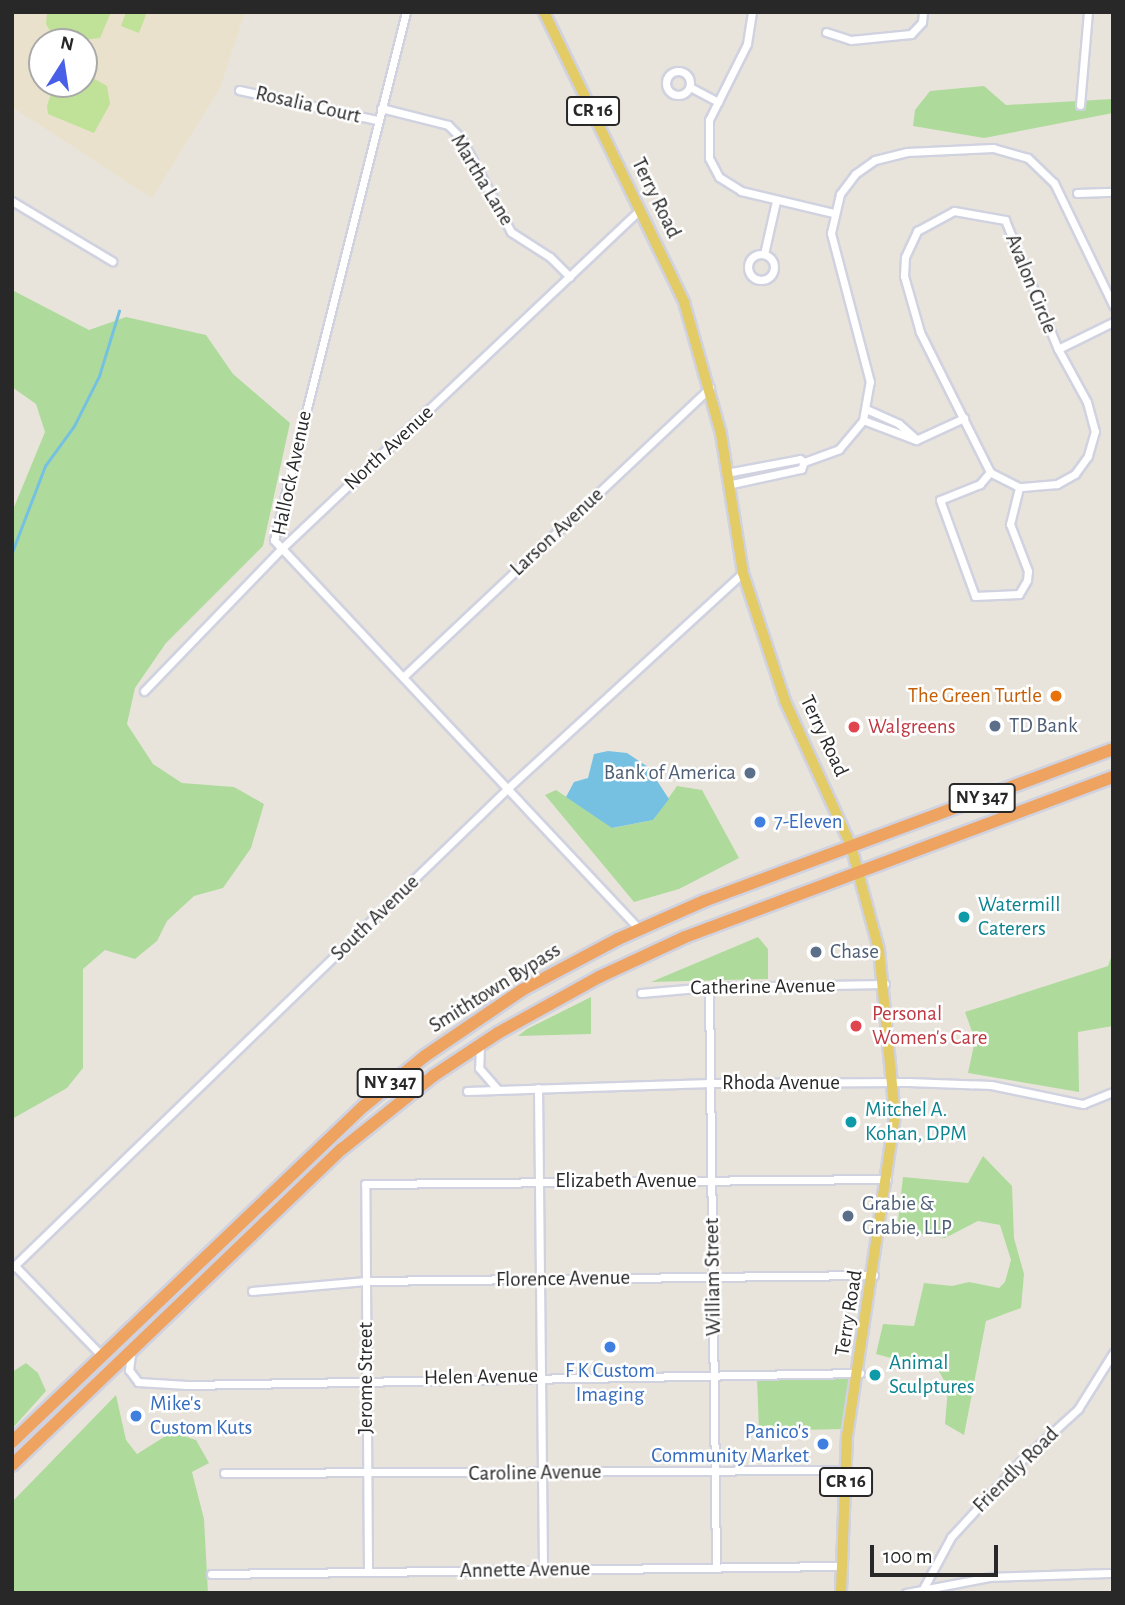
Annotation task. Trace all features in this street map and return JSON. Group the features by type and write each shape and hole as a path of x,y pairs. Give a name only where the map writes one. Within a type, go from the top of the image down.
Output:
{"highway":[{"name":"Smithtown Bypass","path":"12,1441 343,1124 402,1074 522,990 639,929 851,846 1113,749"},
{"name":"Smithtown Bypass","path":"12,1465 342,1149 480,1045 642,956 859,871 1113,777"}],"main road":[{"name":"Terry Road","path":"544,12 684,302 710,387 743,573 785,701 851,846 885,984 894,1082 888,1179 860,1373 850,1415 840,1566 841,1593"}],"street":[{"name":"Hallock Avenue","path":"406,12 274,540 639,929"},
{"path":"752,12 747,44 718,102 706,134 709,158 719,177 741,191 833,214"},
{"path":"826,32 851,40 911,34 922,22 923,12"},
{"path":"1080,105 1088,12"},
{"path":"690,87 718,102"},
{"name":"Rosalia Court","path":"239,90 377,120"},
{"name":"Martha Lane","path":"381,108 448,125 461,138 511,232 550,257 570,277"},
{"path":"727,479 801,470 804,463 839,449 863,420 870,382 832,243 833,214 855,174 886,155 993,148 1018,154 1037,165 1054,183 1113,305"},
{"path":"1077,193 1113,192"},
{"path":"12,201 112,261"},
{"path":"764,254 776,201"},
{"name":"North Avenue","path":"144,691 281,549 640,210"},
{"name":"Avalon Circle","path":"990,472 920,332 904,276 905,257 917,231 954,211 1005,220 1058,349 1087,402 1095,431 1088,456 1076,474 1057,484 1019,487"},
{"name":"Avalon Circle","path":"1058,349 1113,322"},
{"name":"Larson Avenue","path":"403,677 710,387"},
{"path":"866,409 899,424 916,440"},
{"path":"863,420 916,440 964,418"},
{"path":"727,479 800,459 804,463"},
{"path":"990,472 1019,487 1010,524 1028,571 1027,580 1019,594 975,596 940,499 980,484 990,472"},
{"name":"South Avenue","path":"14,1267 508,788 743,573"},
{"name":"Catherine Avenue","path":"641,993 709,987 885,984"},
{"name":"William Street","path":"709,987 716,1567"},
{"path":"480,1045 480,1073 497,1089"},
{"name":"Rhoda Avenue","path":"467,1091 711,1083 894,1082 991,1085 1083,1104 1113,1092"},
{"path":"538,1088 543,1570"},
{"name":"Elizabeth Avenue","path":"365,1185 888,1179"},
{"name":"Jerome Street","path":"365,1185 368,1571"},
{"path":"14,1267 102,1356"},
{"name":"Florence Avenue","path":"252,1291 366,1281 874,1275"},
{"name":"Helen Avenue","path":"132,1350 129,1370 141,1383 860,1373"},
{"name":"Friendly Road","path":"923,1589 951,1537 1020,1462 1079,1409 1113,1353"},
{"name":"Caroline Avenue","path":"224,1474 846,1470"},
{"name":"Annette Avenue","path":"211,1574 840,1566"},
{"path":"906,1593 990,1577 1113,1573"}],"shaded area":[{"path":"12,12 245,12 220,88 152,198 12,107"}],"green space":[{"path":"47,12 111,12 100,38 98,28 48,28"},
{"path":"126,12 147,12 139,33 121,26"},
{"path":"98,81 107,86 110,104 94,133 48,114 50,98 98,98"},
{"path":"984,86 1006,105 1113,99 1113,113 984,138 913,126 915,110 930,91"},
{"path":"12,290 89,330 126,317 206,335 233,374 290,423 263,546 166,643 135,688 127,724 153,764 182,783 234,787 264,804 251,848 223,888 194,896 167,921 157,941 135,959 105,950 83,969 83,1068 67,1088 12,1119 12,512 45,432 36,404 12,387"},
{"path":"677,786 702,790 739,858 679,889 634,902 545,795 556,790 613,828 653,820"},
{"path":"758,937 768,949 768,979 651,982"},
{"path":"1113,952 1113,1026 1078,1032 1079,1092 968,1073 975,1040 965,1012 1108,966"},
{"path":"591,997 591,1034 518,1036 527,1029"},
{"path":"983,1156 1012,1186 1014,1238 1024,1274 1021,1308 986,1321 964,1435 945,1424 948,1388 939,1371 876,1354 883,1324 914,1326 924,1283 952,1286 969,1282 999,1288 1005,1282 1011,1260 1000,1225 978,1221 945,1238 897,1229 903,1177 968,1183"},
{"path":"26,1363 38,1373 46,1391 12,1429 12,1372"},
{"path":"757,1379 850,1379 841,1429 759,1431"},
{"path":"116,1395 126,1440 137,1454 172,1432 196,1440 209,1463 192,1472 204,1519 208,1593 12,1593 12,1502"}],"water":[{"path":"608,751 627,753 648,767 669,799 653,820 612,828 566,797 574,782 588,778 594,754"}],"waterway":[{"path":"12,552 45,466 74,426 99,376 119,311"}],"place":[{"name":"The Green Turtle","path":"1056,696"},
{"name":"TD Bank","path":"995,726"},
{"name":"Walgreens","path":"854,727"},
{"name":"Bank of America","path":"750,773"},
{"name":"7-Eleven","path":"760,822"},
{"name":"Watermill Caterers","path":"964,917"},
{"name":"Chase","path":"816,952"},
{"name":"Personal Women's Care","path":"856,1026"},
{"name":"Mitchel A. Kohan, DPM","path":"851,1122"},
{"name":"Grabie & Grabie, LLP","path":"848,1216"},
{"name":"F K Custom Imaging","path":"610,1347"},
{"name":"Animal Sculptures","path":"875,1375"},
{"name":"Mike's Custom Kuts","path":"136,1416"},
{"name":"Panico's Community Market","path":"823,1444"}]}
